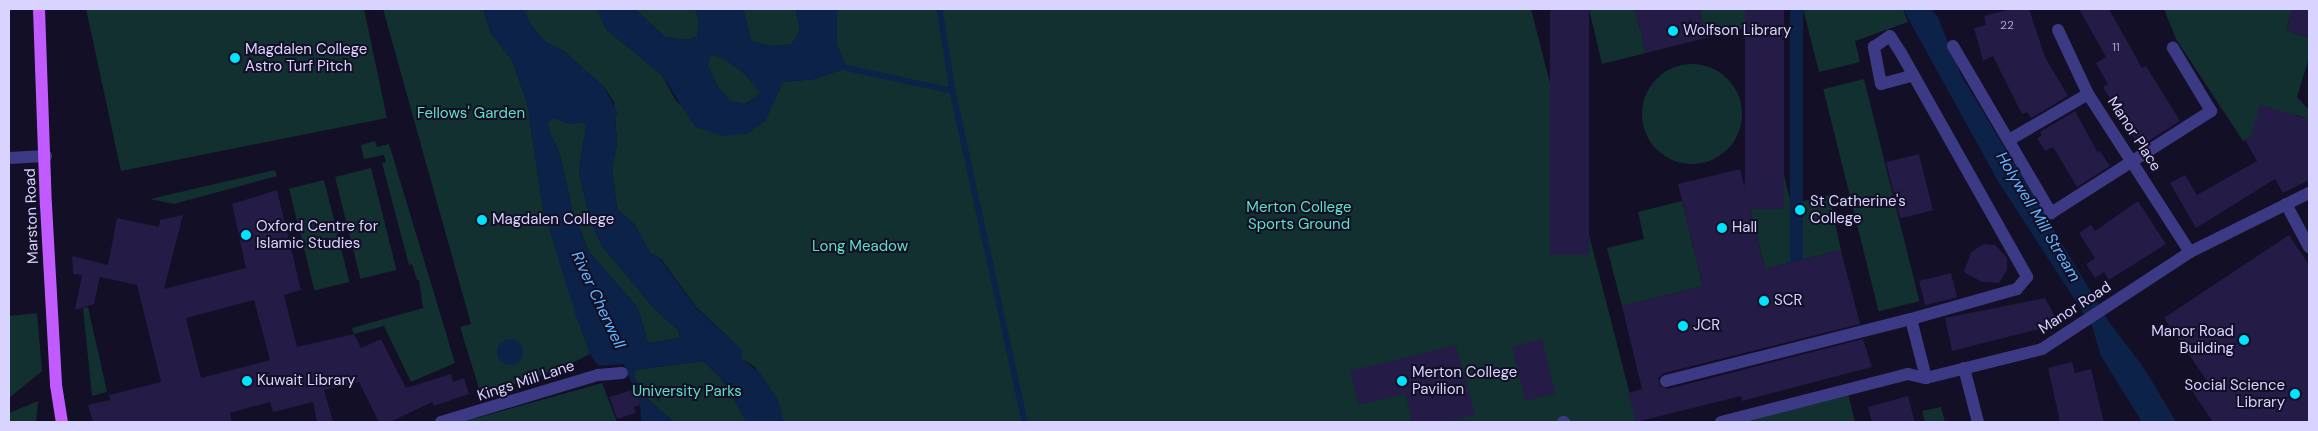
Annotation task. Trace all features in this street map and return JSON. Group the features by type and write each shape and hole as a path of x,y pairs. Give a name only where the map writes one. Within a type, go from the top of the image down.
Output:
{"main road":[{"name":"Marston Road","path":"39,9 52,315 62,422"}],"street":[{"name":"Manor Place","path":"2058,30 2088,94 2190,252"},
{"path":"1953,46 2051,213 2211,110 2172,48"},
{"path":"1666,380 1911,319 2017,289 2027,277 1911,76"},
{"path":"2009,140 2088,94"},
{"path":"9,158 46,156"},
{"name":"Manor Road","path":"1721,422 1908,374 1926,378 2042,349 2190,252 2309,193"},
{"path":"2286,204 2309,247"},
{"path":"1911,319 1926,378"},
{"path":"1964,368 1978,422"},
{"name":"Kings Mill Lane","path":"441,422 598,375 622,373"}],"green space":[{"name":"Magdalen College Astro Turf Pitch","path":"86,9 364,9 387,118 121,171"},
{"name":"Fellows' Garden","path":"383,9 483,9 491,33 512,60 527,102 543,209 590,354 561,369 481,395 460,327 471,324"},
{"name":"Merton College Sports Ground","path":"523,9 597,9 606,29 662,75 676,101 722,136 783,82 815,79 846,68 837,45 837,9 1531,9 1637,422 784,422 755,367 742,359 742,350 696,307 661,259 650,253 635,225 617,209 612,168 617,144 614,102 604,87 564,51 547,43 532,27"},
{"path":"635,9 695,9 699,21 697,37 686,40 665,37"},
{"path":"743,9 796,9 800,31 792,44 771,46 751,41"},
{"path":"1589,9 1635,9 1646,53 1602,64"},
{"path":"1699,9 1745,9 1749,27 1706,38"},
{"path":"1803,9 1903,9 1908,22 1855,41 1860,62 1819,72"},
{"path":"2164,9 2293,9 2286,30 2309,38 2309,58 2297,97 2308,109 2309,119 2297,115 2243,141 2176,39"},
{"path":"711,54 725,59 745,74 761,93 745,104 730,101 718,87 707,64"},
{"path":"1692,64 1711,68 1727,79 1738,95 1742,114 1738,133 1727,149 1711,160 1692,164 1673,160 1657,149 1646,133 1642,114 1646,95 1657,79 1673,68"},
{"path":"1864,79 1919,301 1879,311 1823,89"},
{"path":"553,118 571,124 584,122 586,127 579,172 591,222 602,246 653,307 679,331 680,338 648,343 638,308 589,252 573,213 559,151 547,123"},
{"path":"375,141 377,147 389,144 455,363 411,382 384,326 354,334 352,328 423,308 419,280 417,280 412,264 409,265 382,163 386,162 384,155 364,159 361,145"},
{"path":"371,168 396,270 361,279 335,177"},
{"path":"275,170 277,176 174,204 150,199"},
{"path":"1784,175 1791,204 1829,195 1841,250 1765,269 1744,184"},
{"path":"324,180 349,282 314,291 289,189"},
{"path":"1682,201 1703,286 1622,306 1607,248 1644,239 1638,212"},
{"path":"88,307 107,392 92,396 83,308"},
{"path":"37,313 42,371 9,398 9,316"},
{"name":"University Parks","path":"703,361 720,377 747,422 674,422 645,397 635,378 635,370"},
{"path":"602,383 617,422 458,422 477,418"},
{"path":"1847,390 1855,422 1721,422"},
{"path":"38,401 36,422 9,422 9,413"},
{"path":"1941,407 1945,422 1925,422 1922,411"}],"water":[{"name":"River Cherwell","path":"483,9 523,9 532,27 547,43 564,51 604,87 618,113 615,118 617,144 612,168 617,209 635,225 650,253 660,259 696,308 742,350 742,359 760,373 778,400 784,422 747,422 720,377 703,361 635,370 635,378 645,397 674,422 641,422 640,405 624,364 598,366 590,354 576,316 543,209 527,102 512,60 491,33","holes":["553,118 571,124 584,122 586,127 579,172 591,222 602,246 653,307 679,331 680,338 648,343 638,308 589,252 573,213 559,151 547,123"]},
{"path":"597,9 635,9 665,37 686,40 697,37 699,21 695,9 743,9 751,41 771,46 792,44 800,31 796,9 837,9 837,45 847,68 815,79 783,82 766,120 747,134 722,136 695,127 662,75 606,29","holes":["711,54 725,59 745,74 760,93 746,104 730,101 718,87 708,65"]},
{"path":"1790,9 1803,9 1803,324 1790,324"},
{"name":"Holywell Mill Stream","path":"1903,9 1931,9 1938,17 1961,75 2109,322 2144,368 2176,422 2142,422 2101,356 2092,326 1999,183"},
{"path":"510,339 519,343 523,352 519,361 510,365 501,361 497,352 501,343"}],"building":[{"path":"1550,9 1589,9 1589,255 1550,255"},
{"name":"Wolfson Library","path":"1635,9 1699,9 1706,38 1646,53"},
{"path":"1745,9 1784,9 1784,209 1745,209"},
{"path":"2011,9 2029,9 2045,57 2068,96 2031,118 2027,112 2022,114 1993,56 1983,61 1974,28 1986,25 1984,16"},
{"path":"2079,9 2109,9 2142,68 2146,66 2180,121 2139,147 2103,87 2108,84 2096,63 2106,57"},
{"path":"2293,9 2309,9 2309,38 2286,30"},
{"path":"2260,105 2309,119 2309,180 2283,193 2275,179 2196,228 2170,183 2185,175 2197,195 2257,161 2245,140 2251,137"},
{"path":"2075,111 2098,153 2100,151 2110,166 2077,187 2053,147 2045,151 2037,138 2042,135 2040,132"},
{"path":"1919,154 1933,210 1900,219 1886,162"},
{"path":"1740,169 1765,269 1841,250 1860,324 1664,373 1658,378 1660,386 1668,389 1863,339 1872,367 1742,401 1741,396 1636,422 1628,393 1642,389 1622,306 1703,286 1678,184"},
{"name":"Oxford Centre for Islamic Studies","path":"277,190 301,290 284,295 297,347 354,334 361,348 381,339 406,388 451,374 453,382 464,378 469,394 434,406 432,402 390,422 379,422 359,382 324,390 333,422 317,422 313,402 273,412 270,402 230,413 232,422 93,422 88,405 110,400 109,395 161,382 137,285 100,277 94,304 75,310 82,275 73,274 72,256 108,265 117,218 159,227 160,220 183,215 164,289 246,268 232,204","holes":["254,300 270,360 201,378 186,318"]},
{"path":"2138,201 2166,244 2109,280 2104,272 2095,278 2086,264 2095,258 2079,233 2091,225 2095,231"},
{"name":"Manor Road Building","path":"2289,235 2309,265 2309,422 2213,422 2192,391 2207,381 2164,318"},
{"path":"1984,244 1995,245 2007,258 2007,270 1999,283 1982,282 1964,272 1971,252"},
{"path":"1951,273 1957,297 1925,305 1919,281"},
{"path":"2045,298 2059,324 1952,351 1945,318"},
{"path":"1542,339 1556,393 1525,401 1512,346"},
{"name":"Merton College Pavilion","path":"1456,345 1475,415 1445,422 1412,422 1405,394 1359,405 1350,371"},
{"path":"2072,362 2075,373 2091,369 2104,422 2060,422 2048,368"},
{"path":"635,389 640,405 634,407 636,413 617,419 609,397"},
{"path":"1908,396 1915,422 1872,422 1868,407"}],"waterway":[{"path":"940,9 953,91 1025,422"},
{"path":"847,68 953,91"}],"place":[{"name":"Wolfson Library","path":"1673,31"},
{"name":"Magdalen College Astro Turf Pitch","path":"235,58"},
{"name":"St Catherine's College","path":"1800,210"},
{"name":"Magdalen College","path":"482,220"},
{"name":"Hall","path":"1722,228"},
{"name":"Oxford Centre for Islamic Studies","path":"246,235"},
{"name":"SCR","path":"1764,301"},
{"name":"JCR","path":"1683,326"},
{"name":"Manor Road Building","path":"2244,340"},
{"name":"Kuwait Library","path":"247,381"},
{"name":"Merton College Pavilion","path":"1402,381"},
{"name":"Social Science Library","path":"2295,394"}],"park label":[{"name":"Long Meadow","path":"860,247"}]}
